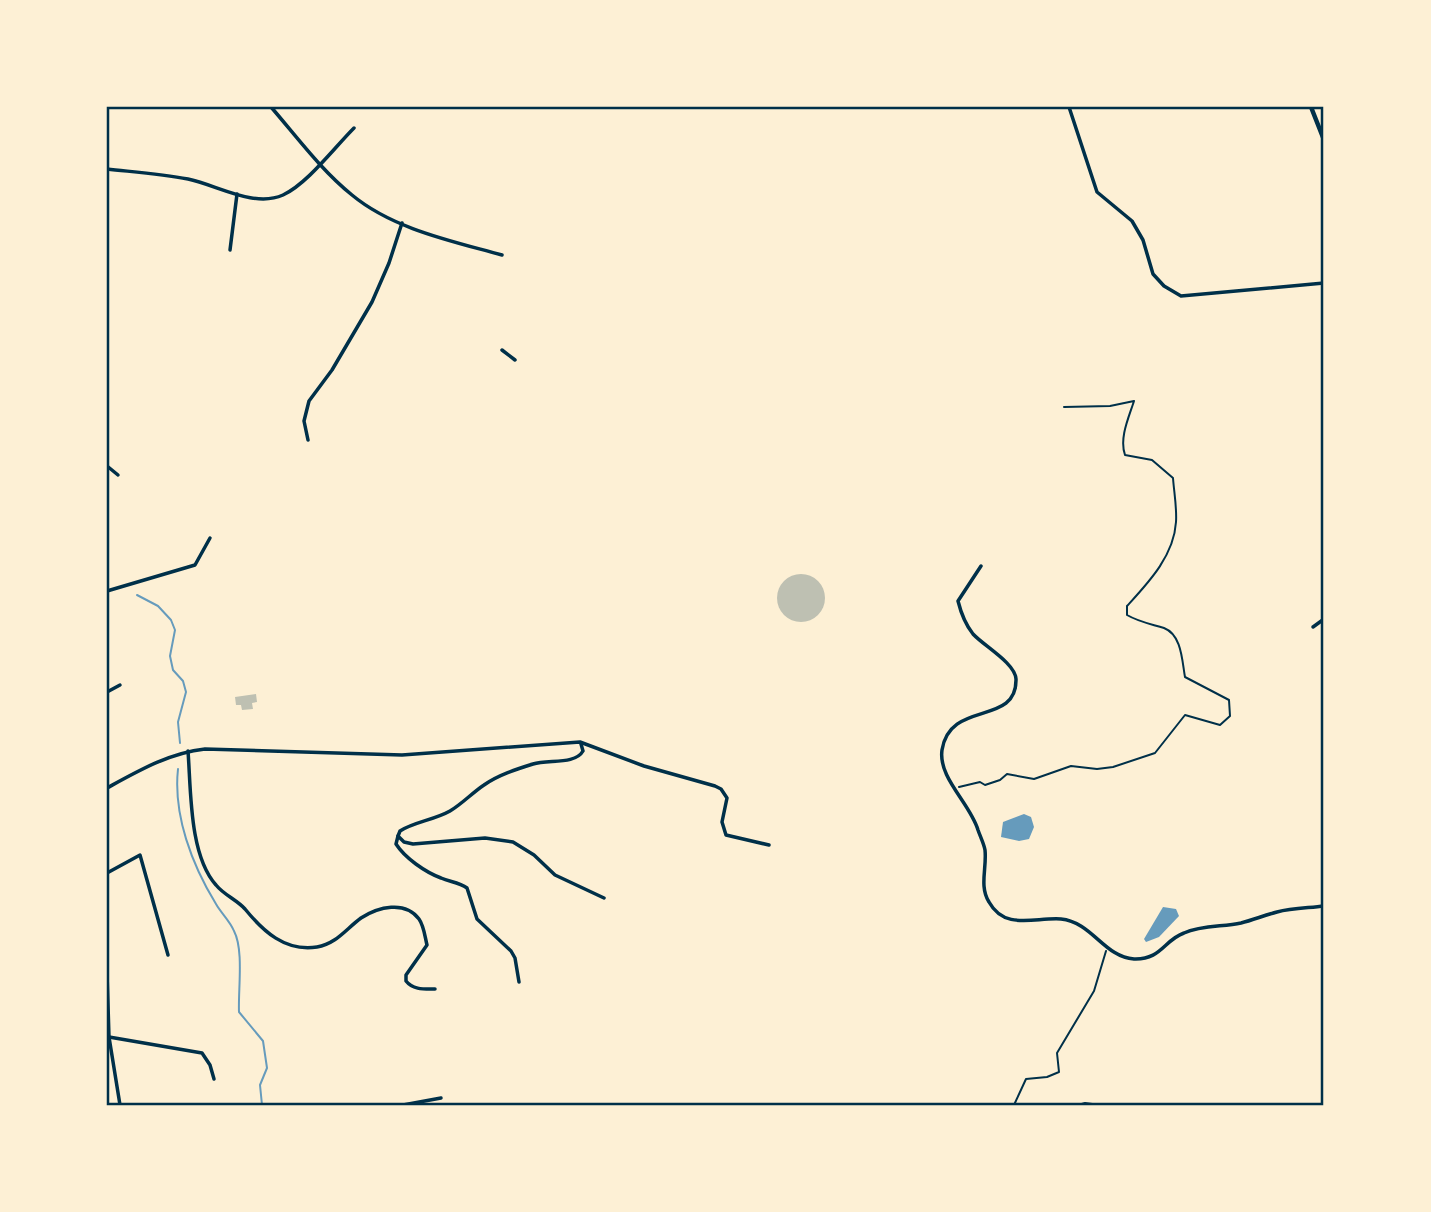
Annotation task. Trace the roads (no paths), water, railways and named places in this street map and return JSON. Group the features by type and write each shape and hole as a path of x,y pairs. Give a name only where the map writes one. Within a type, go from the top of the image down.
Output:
{"street":[{"path":"271,107 320,163 352,195 373,209 433,235 502,255"},
{"path":"1069,107 1097,192 1132,222 1143,240 1153,274 1164,286 1181,296 1324,283"},
{"path":"1311,107 1324,140"},
{"path":"107,170 191,180 237,194 261,198 280,197 303,182 354,128"},
{"path":"230,250 237,194"},
{"path":"309,440 304,421 309,401 332,370 372,302 402,223"},
{"path":"502,350 515,360"},
{"path":"107,467 118,475"},
{"path":"107,591 195,565 210,538"},
{"path":"981,566 958,601 961,614 973,634 1011,668 1016,677 1013,696 1003,707 961,720 946,737 942,750 943,765 974,816 985,851 984,890 995,911 1005,918 1021,922 1062,919 1081,924 1109,948 1133,959 1153,956 1181,933 1242,923 1278,911 1324,906"},
{"path":"1313,627 1324,619"},
{"path":"107,692 120,685"},
{"path":"519,982 515,958 477,919 467,888 438,877 401,852 396,844 398,836 404,828 451,810 498,776 540,762 578,757 583,751 580,742"},
{"path":"107,788 147,766 188,751 223,749 402,755 580,742 644,766 721,789 727,798 722,822 726,835 769,845"},
{"path":"188,751 195,833 204,865 216,885 242,906 264,932 281,942 315,947 334,941 375,910 401,907 413,912 420,921 427,945 406,975 406,981 420,989 435,989"},
{"path":"398,836 404,842 413,844 485,838 513,842 534,855 555,875 604,898"},
{"path":"107,873 140,855 168,955"},
{"path":"107,973 108,1037 120,1105"},
{"path":"108,1037 202,1053 210,1065 214,1079"},
{"path":"402,1105 441,1098"},
{"path":"379,1105 395,1105"}],"water":[{"path":"1024,814 1031,817 1034,827 1029,839 1019,841 1001,837 1003,822"},
{"path":"1163,907 1176,909 1179,916 1159,937 1146,942 1144,939"}],"waterway":[{"path":"137,595 158,606 171,620 175,630 170,656 173,670 183,681 186,692 178,722 180,743"},
{"path":"178,769 178,804 186,839 207,889 237,939 240,959 239,1012 263,1041 267,1068 260,1085 262,1105"}]}
